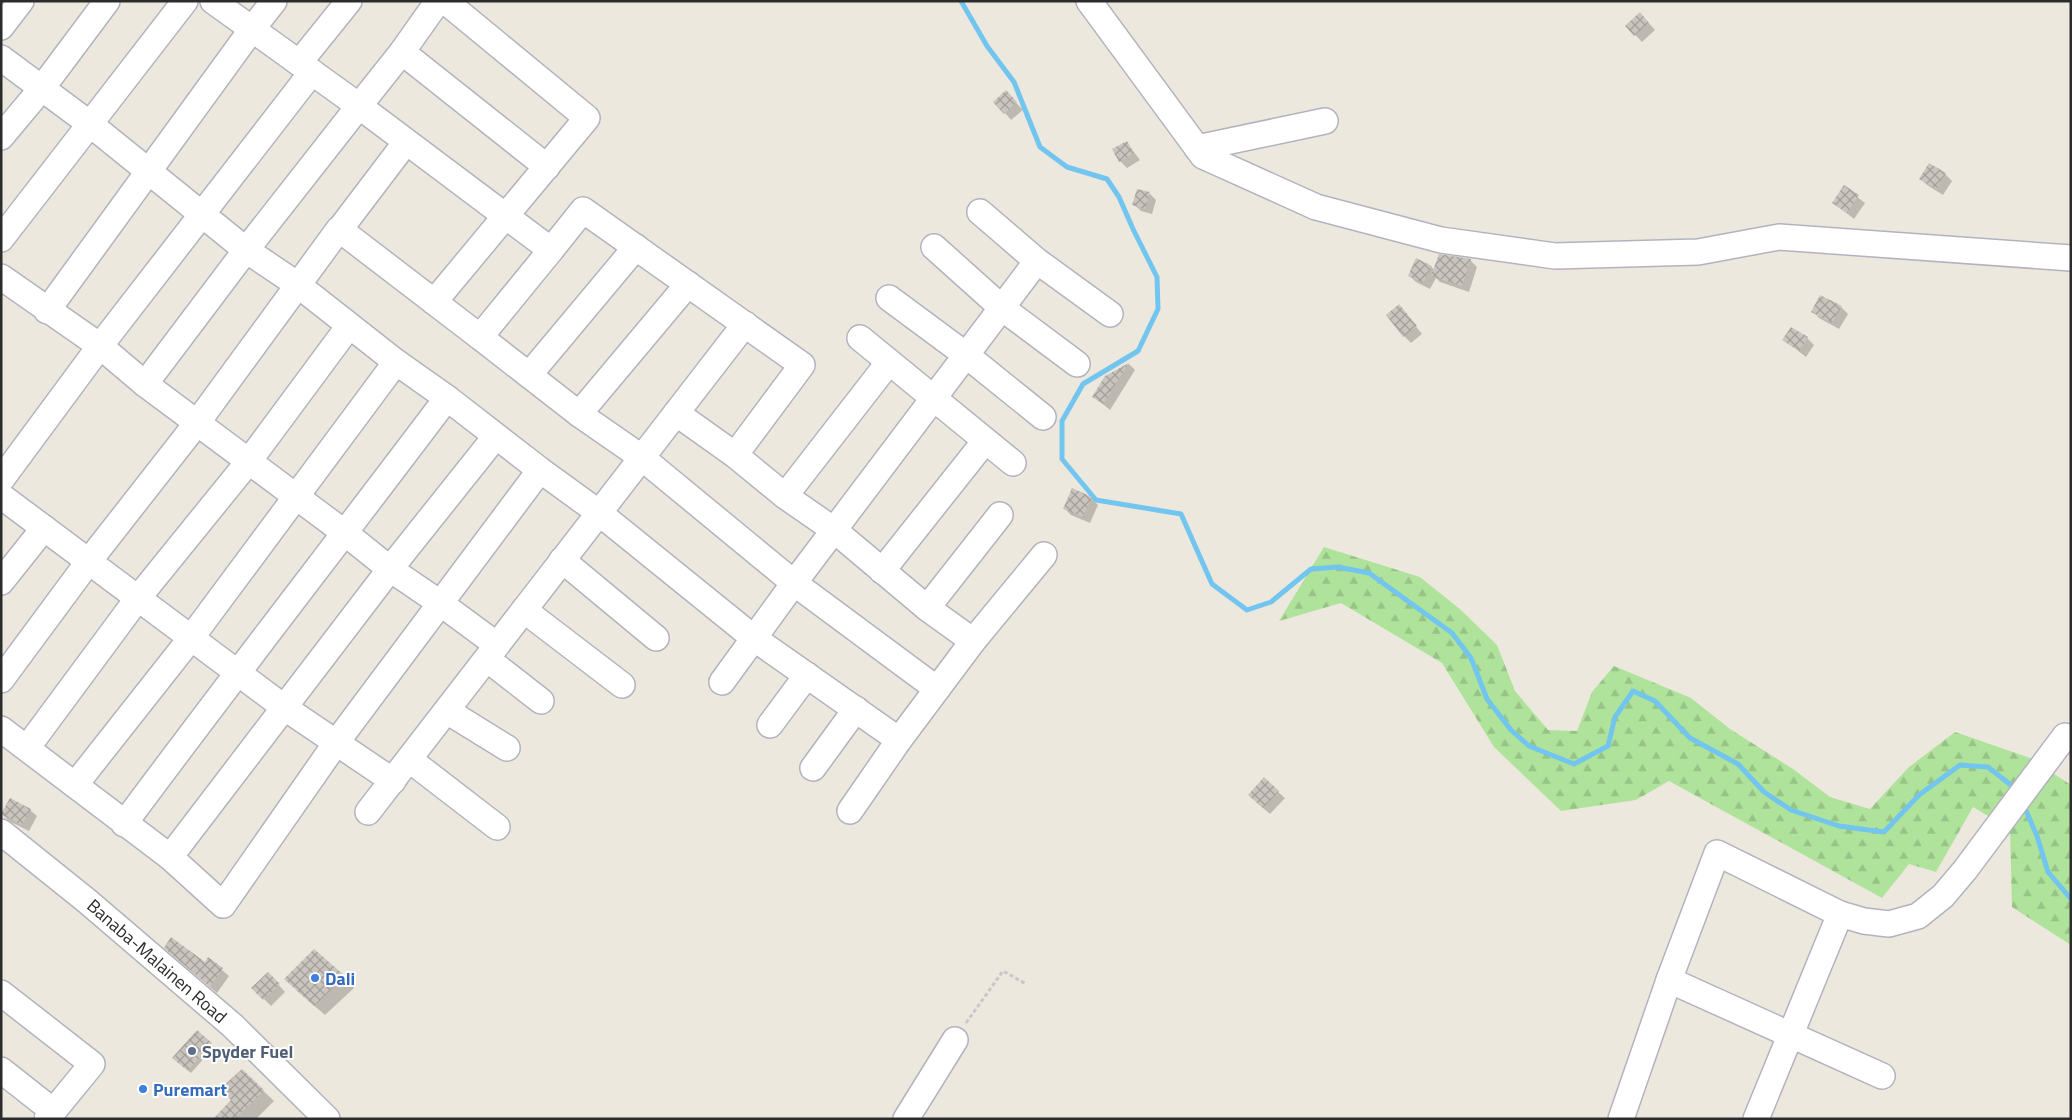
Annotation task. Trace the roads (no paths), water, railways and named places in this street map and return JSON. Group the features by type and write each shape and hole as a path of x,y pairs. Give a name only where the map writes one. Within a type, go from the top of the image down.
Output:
{"street":[{"path":"1,27 22,1"},
{"path":"1,137 42,88 107,1"},
{"path":"1,239 185,1"},
{"path":"213,1 359,106 551,250"},
{"path":"48,311 274,1"},
{"path":"1,480 100,346 202,214 350,1"},
{"path":"145,384 246,250 402,52 438,1"},
{"path":"434,302 587,118 445,1"},
{"path":"1088,1 1203,156 1316,207 1441,240 1555,256 1698,252 1778,237 2071,258"},
{"path":"402,52 547,166"},
{"path":"1,58 90,124 246,250 298,285 396,362 447,398 598,512 755,639 899,740"},
{"path":"1197,148 1325,121"},
{"path":"1,680 89,561 197,423 406,142"},
{"path":"480,337 583,210 802,365 735,455"},
{"path":"980,212 1037,261 1110,314"},
{"path":"340,229 579,414 641,457 794,583 937,689"},
{"path":"529,375 636,247"},
{"path":"934,247 1002,308 1077,364"},
{"path":"722,682 794,583 1037,261"},
{"path":"1,277 100,346 145,384 346,533 390,569 440,603 541,701"},
{"path":"579,414 688,284"},
{"path":"889,298 966,355 1043,417"},
{"path":"368,812 394,781 598,512 745,324"},
{"path":"27,748 138,598 249,461 349,326"},
{"path":"860,338 1013,463"},
{"path":"75,785 191,638 396,362"},
{"path":"785,496 889,362"},
{"path":"124,824 237,672 346,533 447,398"},
{"path":"676,413 735,455 785,496 834,530 927,608 974,641"},
{"path":"170,857 286,708 390,569 496,436"},
{"path":"882,571 985,441"},
{"path":"1,729 170,857 223,905 336,743 540,470"},
{"path":"1,496 286,708 394,781"},
{"path":"927,608 1000,515"},
{"path":"1,582 44,528"},
{"path":"850,811 937,689 1044,555"},
{"path":"562,560 656,638"},
{"path":"524,610 622,685"},
{"path":"770,725 806,675"},
{"path":"812,768 856,709"},
{"path":"447,711 507,748"},
{"path":"1621,1119 1669,980 1717,853 1840,914 1864,921 1889,924 1918,916 1942,896 1965,870 2065,736"},
{"path":"410,760 497,827"},
{"name":"Banaba-Malainen Road","path":"1,832 87,901 233,1026 327,1119"},
{"path":"1756,1119 1840,914"},
{"path":"1669,980 1882,1076"},
{"path":"1,992 92,1064 50,1115 1,1070"},
{"path":"906,1119 955,1040"}],"waterway":[{"path":"961,1 987,46 1014,82 1040,147 1067,167 1107,179 1119,197 1157,277 1158,309 1138,351 1083,384 1062,421 1062,459 1096,500 1181,514 1212,584 1247,610 1271,602 1311,569 1338,567 1369,573 1452,633 1471,658 1487,699 1511,730 1529,746 1574,764 1608,746 1615,717 1633,691 1655,701 1690,738 1738,764 1764,792 1791,810 1839,826 1884,832 1919,795 1960,765 1988,767 2016,789"},
{"path":"2024,806 2037,836 2048,872 2071,899"}],"place":[{"name":"Dali","path":"315,978"},
{"name":"Spyder Fuel","path":"192,1051"},
{"name":"Puremart","path":"143,1089"}]}
